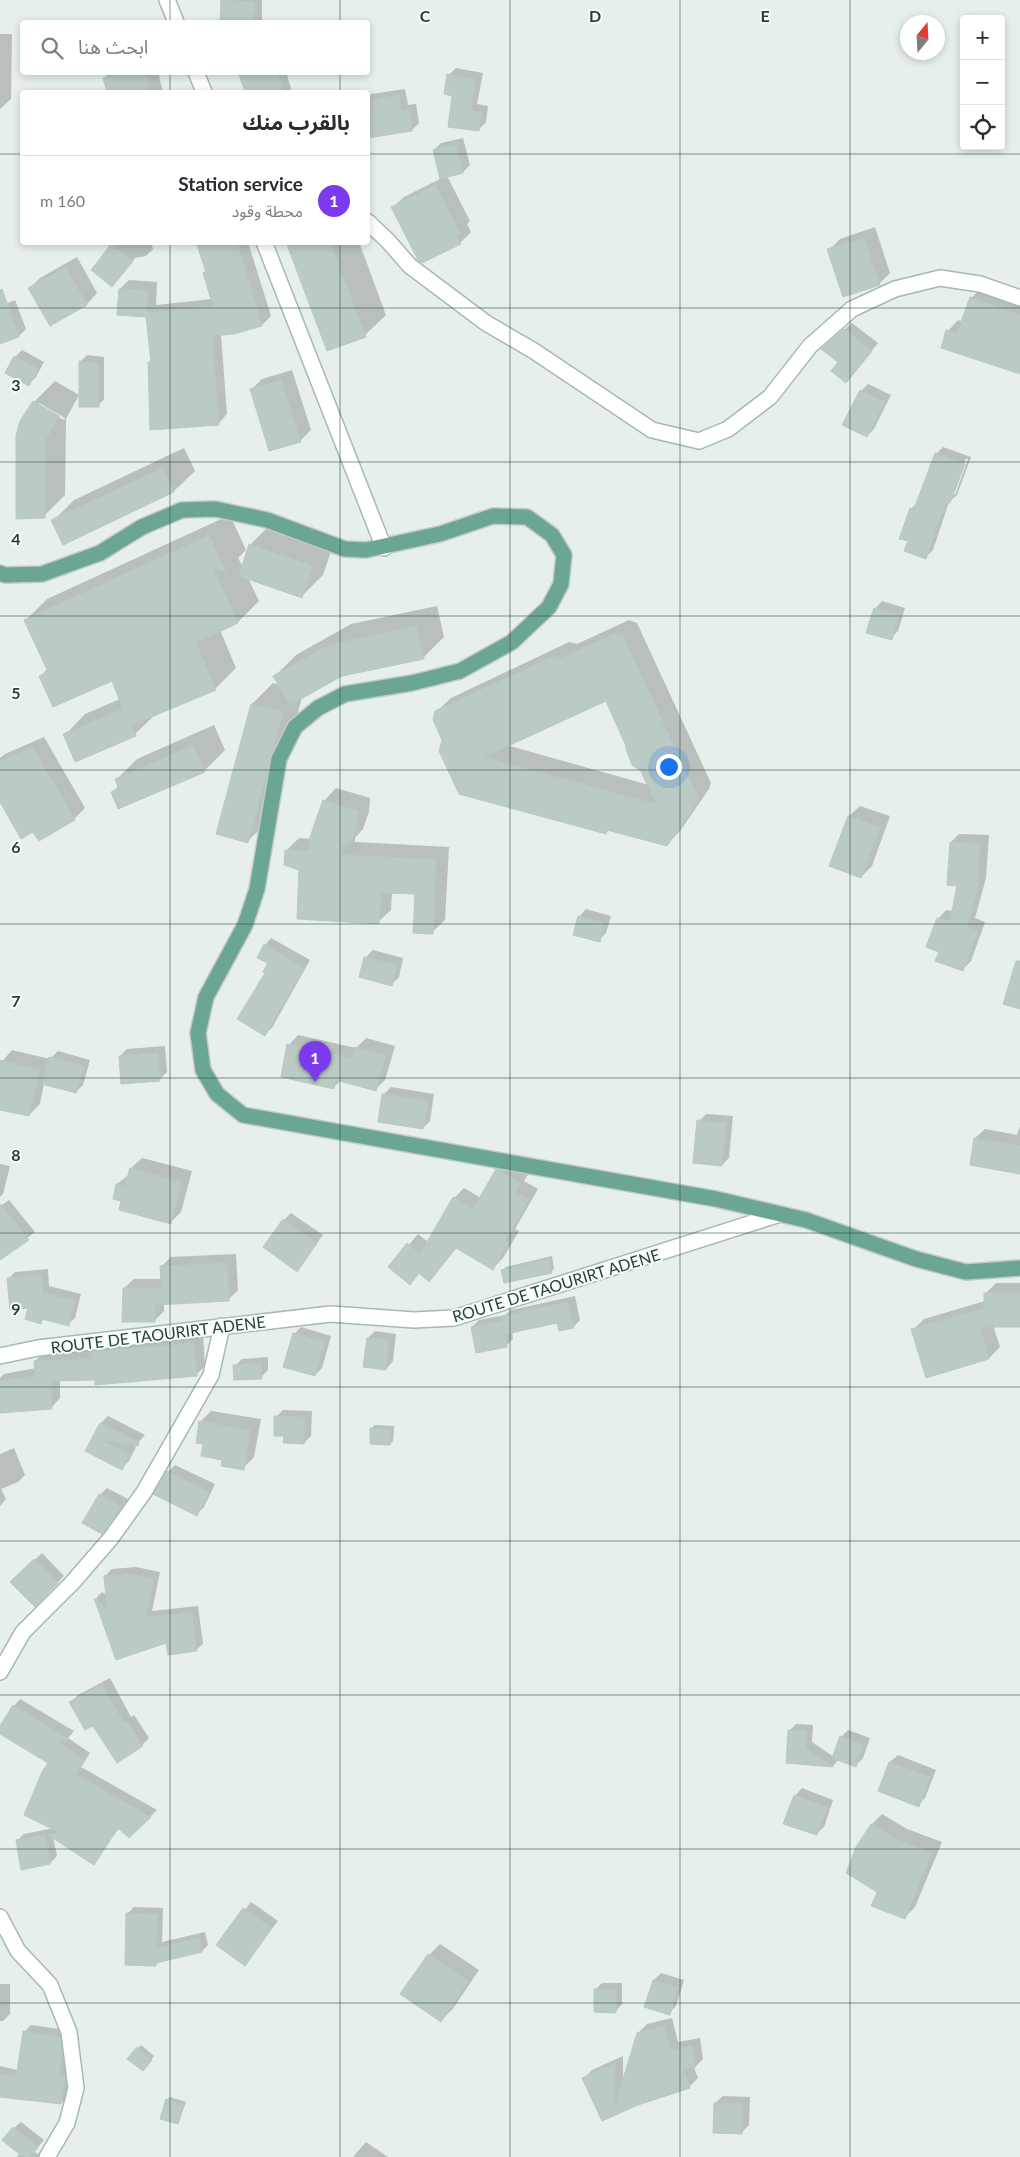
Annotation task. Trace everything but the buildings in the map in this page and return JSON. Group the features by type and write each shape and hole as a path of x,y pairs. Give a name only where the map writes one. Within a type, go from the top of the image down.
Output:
{"main road":[{"path":"0,573 5,575 42,574 100,553 142,527 182,510 215,509 267,520 345,549 384,548 440,534 493,516 527,518 552,534 564,555 561,584 549,608 512,642 460,671 412,683 345,694 318,708 295,727 279,759 257,889 245,925 206,997 198,1033 203,1070 217,1094 243,1115 716,1199 806,1220 940,1266 966,1272 1020,1268"}],"street":[{"path":"167,0 175,20"},
{"path":"197,75 203,90"},
{"path":"370,224 410,266 486,323 534,351 652,430 699,441 728,429 770,397 810,346 852,308 886,293 940,278 980,284 1020,298"},
{"path":"265,245 384,548"},
{"name":"ROUTE DE TAOURIRT ADENE","path":"0,1356 38,1348 331,1314 414,1320 454,1318 780,1214"},
{"path":"0,1672 23,1632 72,1583 111,1538 144,1492 210,1375 222,1326"},
{"path":"0,1917 18,1951 50,1985 68,2032 76,2088 68,2123 48,2157"}],"place":[{"name":"Station service","path":"315,1082"}]}
